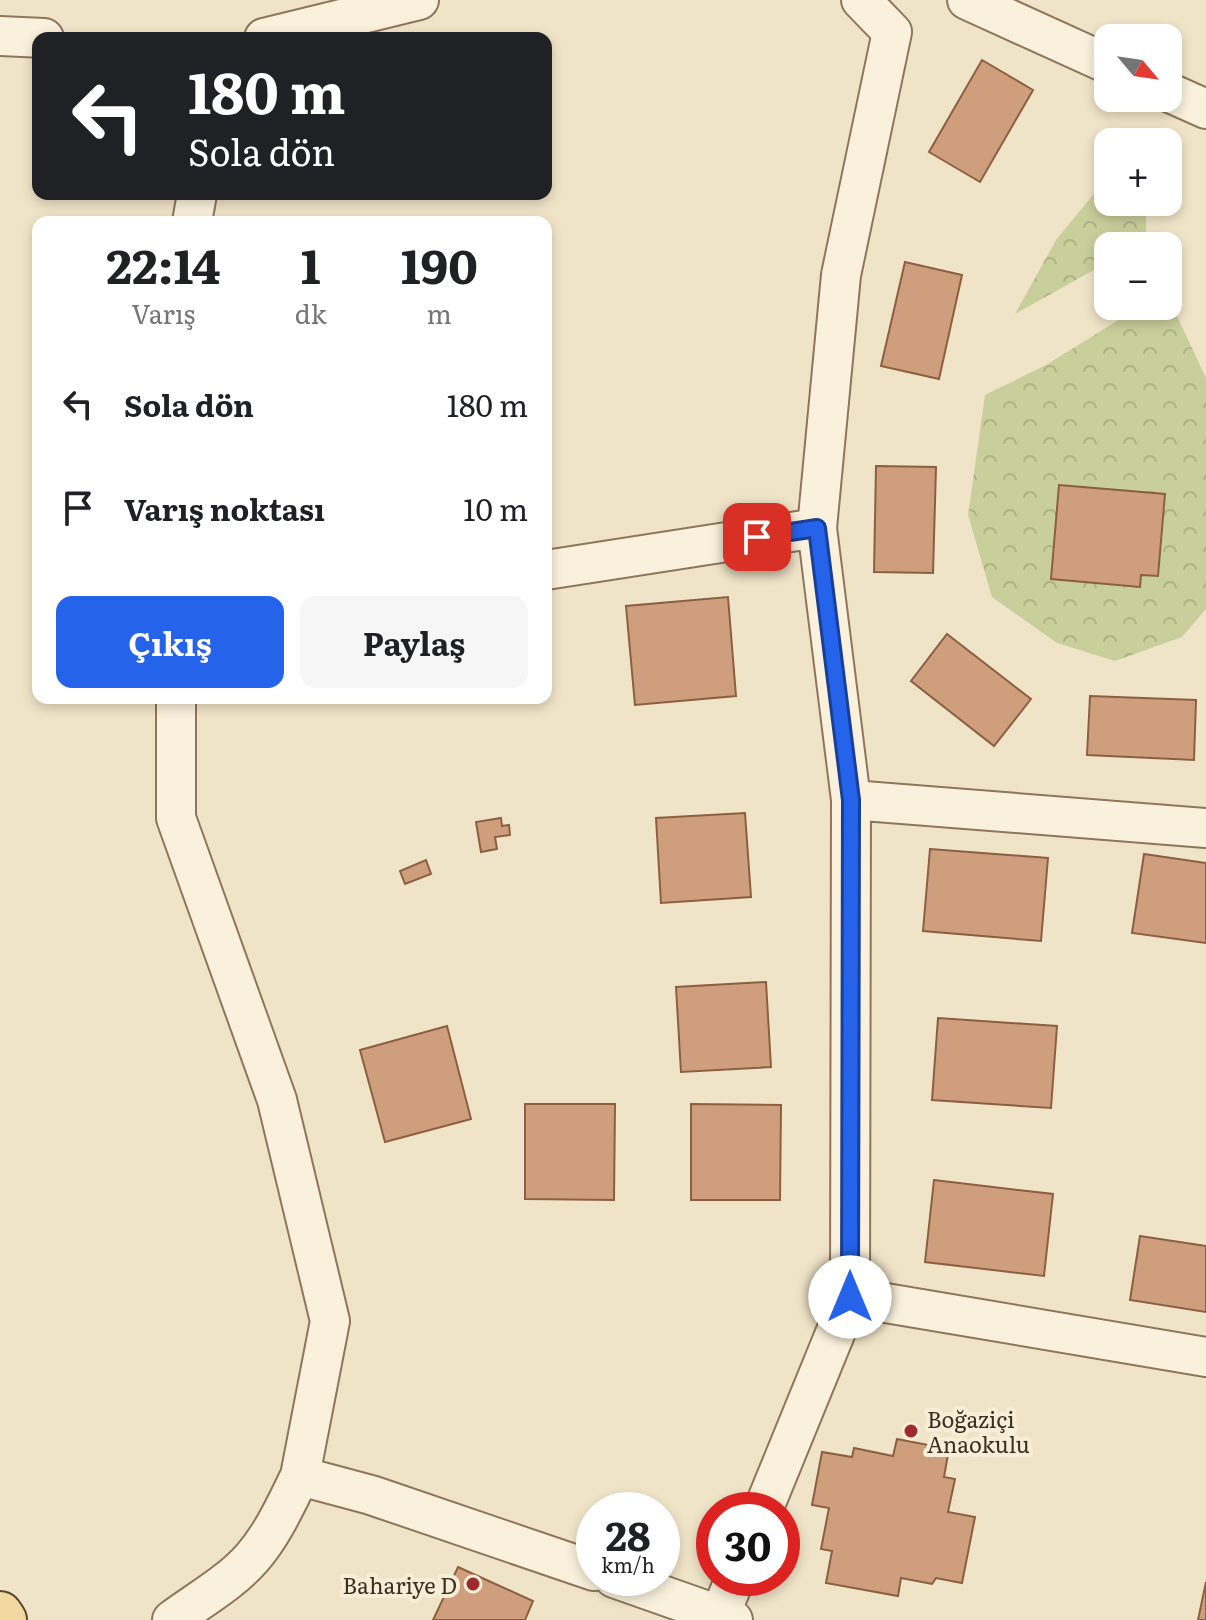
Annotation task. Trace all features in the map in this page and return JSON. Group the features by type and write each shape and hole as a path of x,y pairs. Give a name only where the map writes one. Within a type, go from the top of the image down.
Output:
{"main road":[{"path":"0,1614 4,1620"}],"street":[{"path":"288,32 419,0"},
{"path":"770,1492 850,1297 851,800 817,528 841,275 892,32 861,0"},
{"path":"967,0 1094,58"},
{"path":"0,36 32,37"},
{"path":"1182,98 1206,109"},
{"path":"552,569 817,528"},
{"path":"172,1620 229,1580 253,1557 281,1515 300,1476 330,1321 277,1100 176,818 176,704"},
{"path":"851,800 1206,828"},
{"path":"850,1297 1206,1357"},
{"path":"300,1476 371,1495 576,1565"},
{"path":"664,1596 724,1618 730,1596"}],"green space":[{"path":"1094,194 1094,216 1146,216 1146,232 1094,232 1094,270 1015,314 1056,240"},
{"path":"1118,320 1179,320 1206,378 1206,609 1182,637 1115,661 1057,643 992,597 968,515 985,395 1046,365"}],"building":[{"path":"982,60 1033,90 980,182 929,152"},
{"path":"905,262 962,275 939,379 881,366"},
{"path":"876,466 936,467 933,573 874,572"},
{"path":"1059,485 1165,494 1158,576 1141,575 1140,587 1051,579"},
{"path":"728,597 736,696 635,705 626,606"},
{"path":"947,634 1031,699 994,746 911,681"},
{"path":"1090,696 1196,700 1194,760 1087,755"},
{"path":"745,813 751,897 661,903 656,818"},
{"path":"501,818 502,826 509,825 510,835 495,837 497,849 481,852 476,822"},
{"path":"930,849 1048,858 1041,941 923,931"},
{"path":"1144,854 1206,863 1206,943 1132,933"},
{"path":"426,860 431,874 405,884 400,871"},
{"path":"766,982 771,1067 681,1072 676,987"},
{"path":"938,1018 1057,1026 1051,1108 932,1100"},
{"path":"447,1026 471,1119 385,1142 360,1050"},
{"path":"525,1104 615,1104 614,1200 525,1199"},
{"path":"691,1104 781,1105 780,1200 691,1200"},
{"path":"934,1180 1053,1194 1044,1276 925,1262"},
{"path":"1140,1236 1206,1246 1206,1312 1130,1300"},
{"path":"897,1439 949,1449 944,1477 955,1479 948,1512 975,1517 962,1583 936,1578 932,1584 901,1578 898,1596 826,1583 832,1551 821,1549 829,1508 812,1505 822,1452 852,1457 854,1448 893,1456"},
{"name":"Bahariye D","path":"458,1567 533,1601 525,1620 433,1620"},
{"path":"1206,1582 1206,1620 1198,1620"}],"place":[{"name":"Boğaziçi Anaokulu","path":"911,1431"},
{"name":"Bahariye D","path":"473,1584"}],"route":[{"path":"757,537 817,528 851,800 850,1297"}]}
